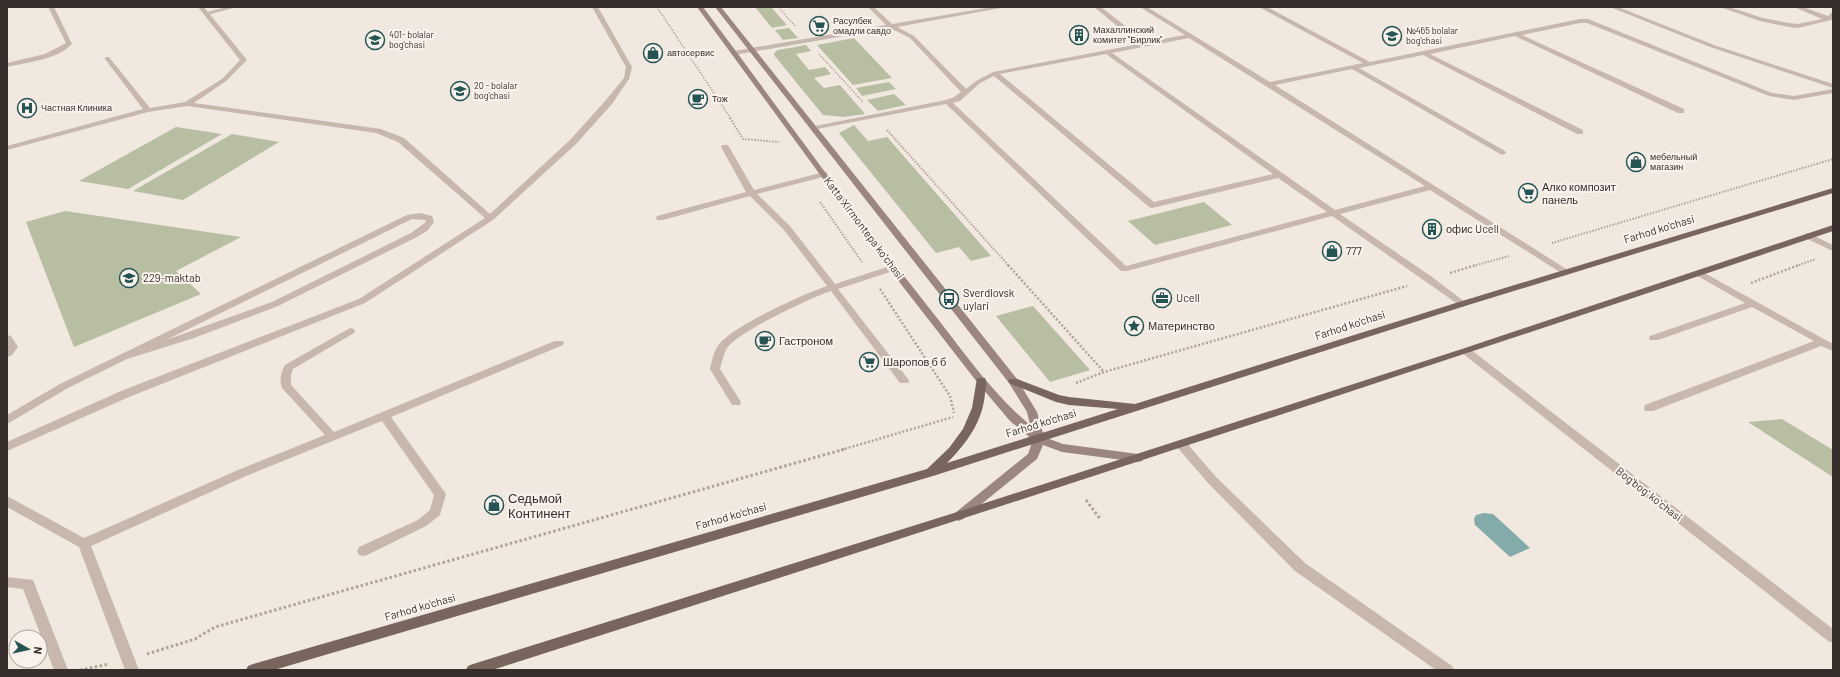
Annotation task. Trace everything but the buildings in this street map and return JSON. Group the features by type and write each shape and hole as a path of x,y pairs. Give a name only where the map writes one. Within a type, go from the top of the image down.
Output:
{"main road":[{"name":"Katta Xirmontepa koʻchasi","path":"700,7 893,268 981,380 1014,418 1039,439 1062,448 1138,458"},
{"name":"Katta Xirmontepa koʻchasi","path":"718,7 815,128 1013,381 1032,412 1039,439"},
{"name":"Farhod ko'chasi","path":"253,670 929,473 1138,408 1462,304 1833,190"},
{"path":"472,670 958,517 1466,351 1833,228"},
{"path":"929,473 955,450 973,422 981,398 981,380"},
{"path":"1013,381 1056,398 1069,401 1138,408"},
{"path":"958,517 1032,456 1039,439"}],"street":[{"path":"7,65 61,50 69,44 51,7"},
{"path":"187,104 224,80 244,60 201,7"},
{"path":"207,13 234,7"},
{"path":"7,446 125,394 362,301 490,218 573,142 609,102 627,78 629,66 595,7"},
{"path":"872,7 891,26 912,37 965,92"},
{"path":"734,53 1003,7"},
{"path":"1097,7 1145,44"},
{"path":"1143,7 1269,84 1566,272"},
{"path":"1262,7 1369,64"},
{"path":"1613,7 1712,46 1833,86"},
{"path":"1723,7 1762,20 1798,26 1831,16"},
{"path":"1797,7 1831,16"},
{"path":"1269,84 1580,21 1588,21 1771,95 1794,98 1833,91"},
{"path":"1516,34 1681,111"},
{"path":"815,128 948,102 957,99 978,82 995,73 1190,36"},
{"path":"1107,52 1279,175 1429,279 1462,304"},
{"path":"1424,53 1580,132"},
{"path":"107,58 148,110"},
{"path":"1354,68 1502,153"},
{"path":"995,73 1152,205 1279,175"},
{"path":"948,102 1124,269 1431,187"},
{"path":"7,148 148,110 187,104 378,131 401,140 490,218"},
{"path":"725,147 751,193 787,228 834,287 904,381"},
{"path":"660,218 824,174"},
{"path":"7,420 64,386 117,359 410,217 420,216 429,218 430,222 425,228 414,236 275,304 190,336 117,359"},
{"path":"1808,236 1833,248"},
{"path":"736,402 715,369 718,356 724,345 747,328 813,294 893,268"},
{"path":"1698,273 1833,348"},
{"path":"1654,338 1753,303"},
{"path":"332,437 286,386 286,375 289,367 350,331"},
{"path":"7,338 13,347 7,354"},
{"path":"1649,408 1822,342"},
{"path":"84,544 242,473 559,343"},
{"name":"Bogʻbogʻ koʻchasi","path":"1466,351 1833,637"},
{"path":"363,551 422,523 436,512 440,494 384,416"},
{"path":"1180,444 1212,480 1300,567 1447,670"},
{"path":"7,501 84,544 130,665"},
{"path":"7,582 28,584 61,670"}],"path":[{"path":"657,7 743,139 780,142"},
{"path":"778,7 1104,372"},
{"path":"78,670 130,665 194,639 215,627 762,473 954,416 950,396 871,275 805,179"},
{"path":"1732,291 1818,258"},
{"path":"1086,500 1102,520"}],"green space":[{"path":"755,7 771,7 787,25 772,28"},
{"path":"789,28 798,38 783,40 775,30"},
{"path":"854,38 892,78 853,85 817,45"},
{"path":"806,45 811,51 796,54 809,70 825,67 831,74 814,78 824,88 840,85 865,114 844,117 823,115 774,55 778,50"},
{"path":"889,82 896,89 862,96 856,88"},
{"path":"894,94 906,105 878,111 867,100"},
{"path":"854,125 868,141 887,137 991,256 971,261 959,247 936,253 839,133"},
{"path":"176,127 222,134 128,189 79,181"},
{"path":"232,134 279,142 183,200 133,191"},
{"path":"1204,202 1232,225 1155,245 1128,221"},
{"path":"65,211 241,237 176,271 201,294 74,347 26,222"},
{"path":"1033,306 1090,370 1050,382 996,316"},
{"path":"1782,419 1833,450 1833,477 1748,422"}],"water":[{"path":"1484,513 1493,514 1530,548 1510,557 1475,525 1474,519 1476,515"}],"place":[{"name":"Расулбек омадли савдо","path":"819,26"},
{"name":"Махаллинский комитет \"Бирлик\"","path":"1079,35"},
{"name":"№465 bolalar bog'chasi","path":"1392,36"},
{"name":"401- bolalar bog'chasi","path":"375,40"},
{"name":"автосервис","path":"653,53"},
{"name":"20 - bolalar bog'chasi","path":"460,91"},
{"name":"Тож","path":"698,99"},
{"name":"Частная Клиника","path":"27,108"},
{"name":"мебельный магазин","path":"1636,162"},
{"name":"Алко композит панель","path":"1528,193"},
{"name":"офис Ucell","path":"1432,229"},
{"name":"777","path":"1332,251"},
{"name":"229-maktab","path":"129,278"},
{"name":"Ucell","path":"1162,298"},
{"name":"Sverdlovsk uylari","path":"949,299"},
{"name":"Материнство","path":"1134,326"},
{"name":"Гастроном","path":"765,341"},
{"name":"Шаропов б б","path":"869,362"},
{"name":"Седьмой Континент","path":"494,505"}]}
